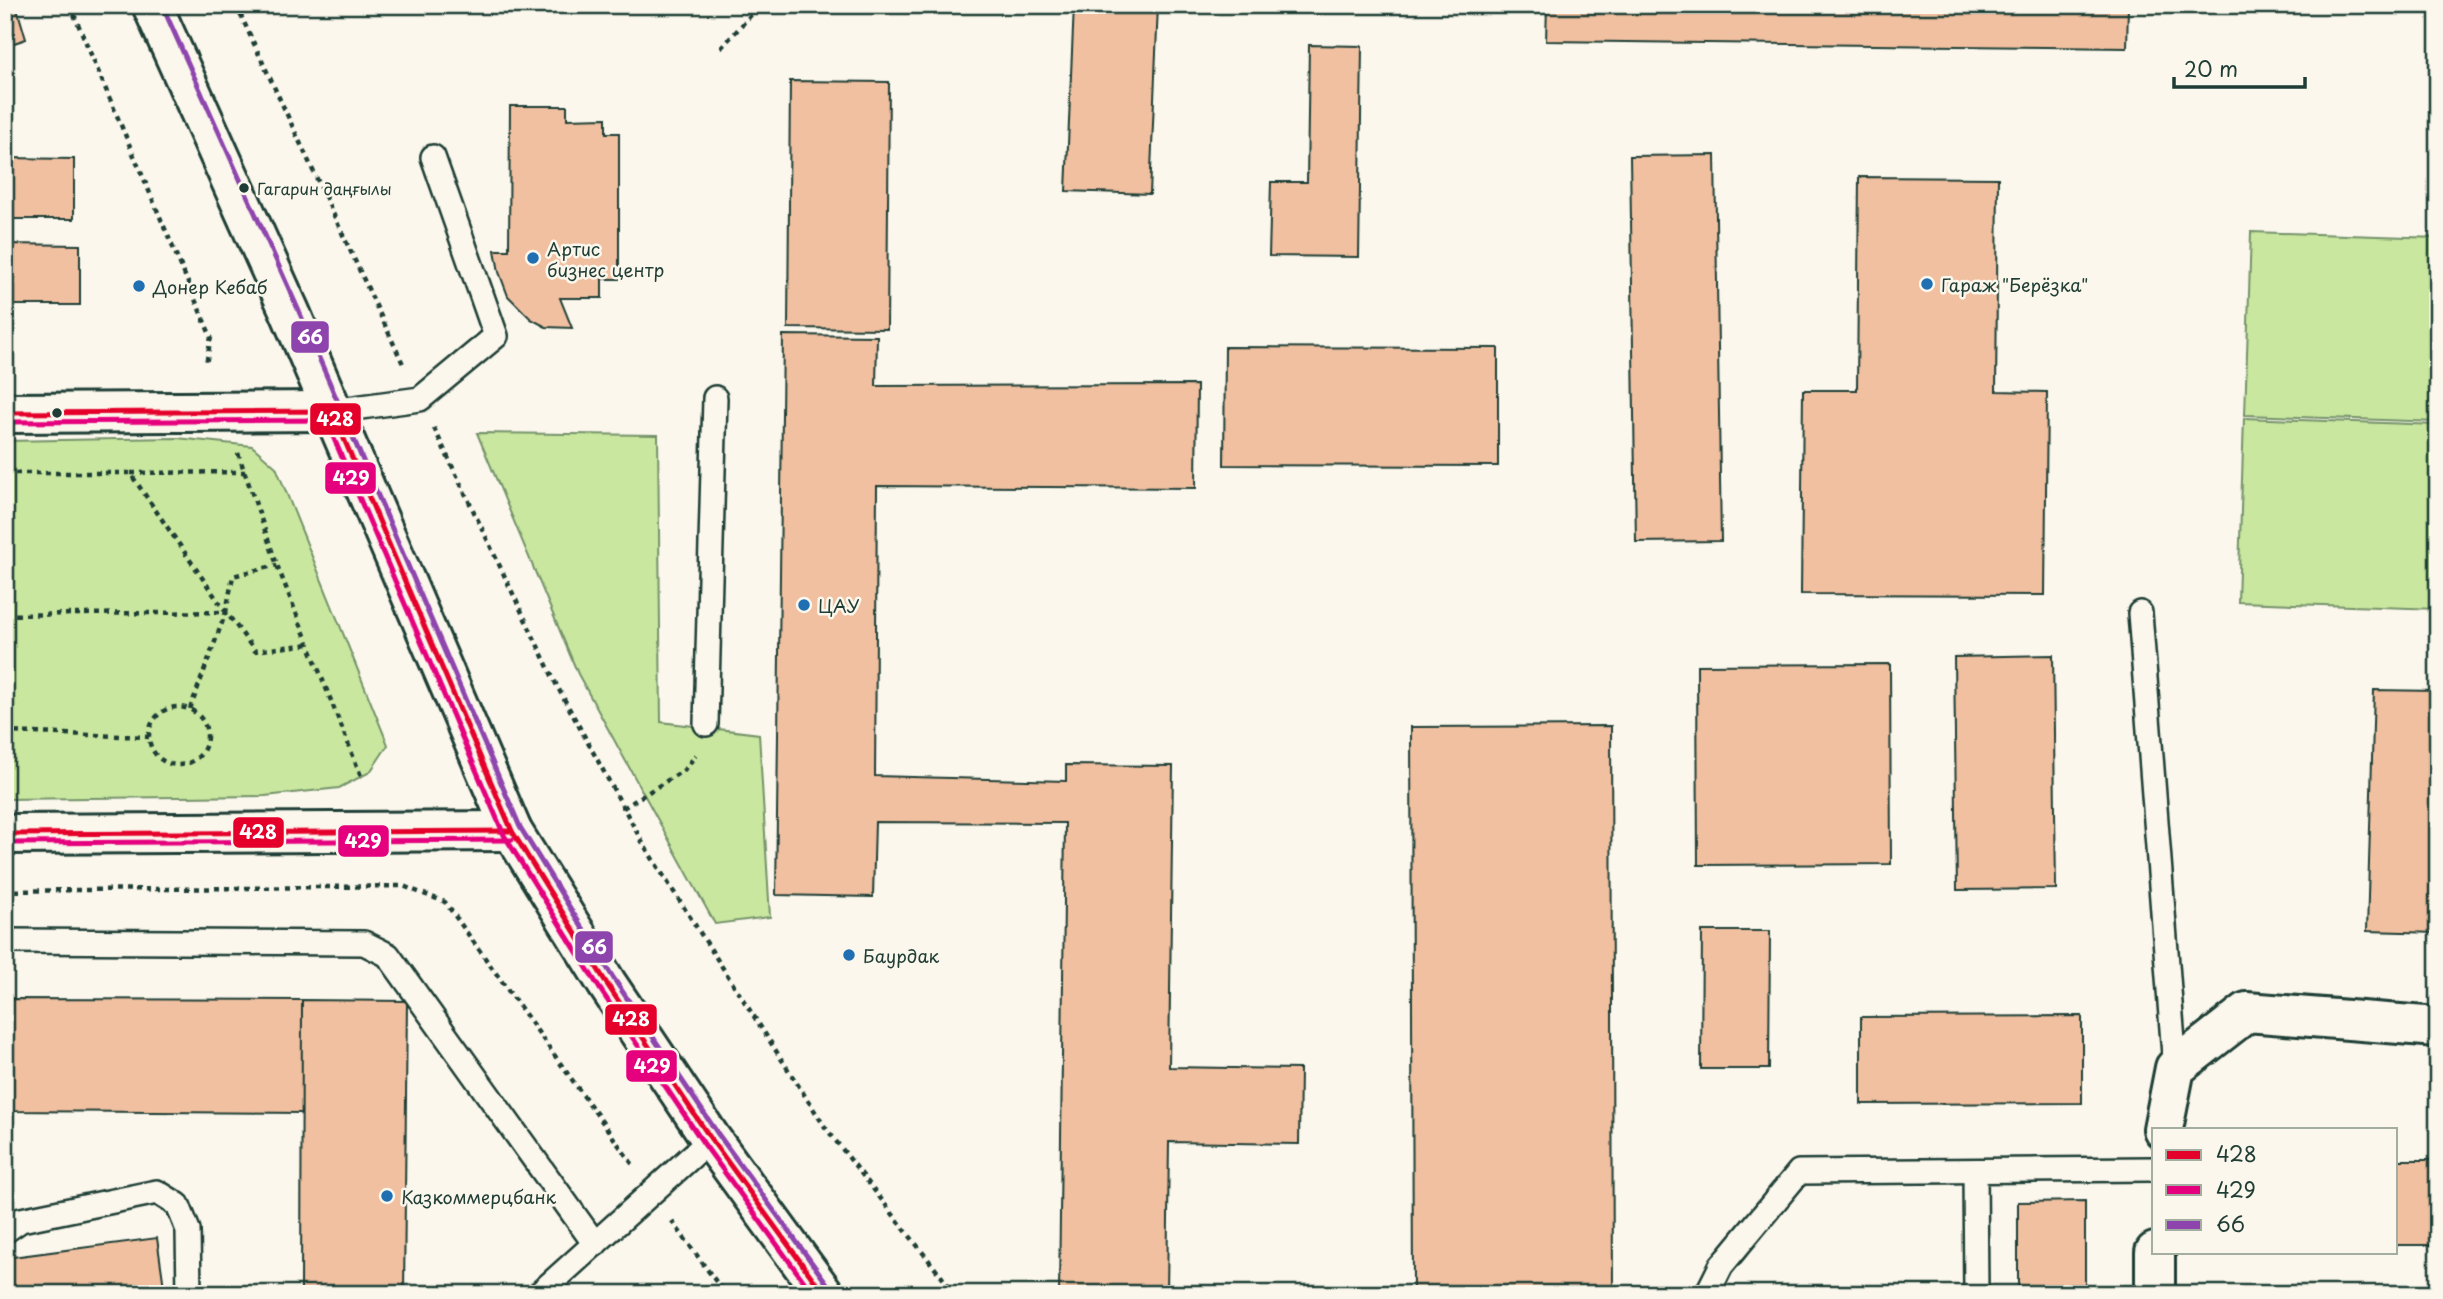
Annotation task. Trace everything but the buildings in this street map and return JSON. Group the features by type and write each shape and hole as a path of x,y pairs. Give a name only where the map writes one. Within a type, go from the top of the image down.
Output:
{"main road":[{"path":"152,5 332,411 512,831 607,984 711,1139 824,1294"},
{"path":"5,413 332,411"},
{"path":"5,834 512,831"},
{"path":"2163,1128 2175,1068 2247,1012 2438,1027"},
{"path":"2155,1254 2155,1294"}],"lane":[{"path":"332,411 420,399 496,336 433,157"},
{"path":"706,724 715,398"},
{"path":"2140,613 2175,1068"},
{"path":"5,941 364,943 388,955 595,1244"},
{"path":"539,1294 711,1139"},
{"path":"1707,1294 1721,1266 1800,1172 2152,1169"},
{"path":"1975,1171 1976,1294"},
{"path":"5,1231 21,1220 157,1192 178,1205 188,1230 189,1294"}],"path":[{"path":"70,5 211,337 206,364"},
{"path":"236,5 557,686 645,846 825,1127 955,1294"},
{"path":"720,48 760,5"},
{"path":"237,448 277,565 361,776"},
{"path":"5,473 245,471"},
{"path":"130,473 254,651 310,644"},
{"path":"190,709 226,612 233,576 277,565"},
{"path":"5,615 226,612"},
{"path":"172,708 190,709 203,721 207,738 205,747 193,761 174,764 165,761 152,747 149,737 155,719 172,708"},
{"path":"624,808 684,770 700,750 706,724"},
{"path":"5,732 149,737"},
{"path":"5,891 403,886 445,902 725,1294"}],"green space":[{"path":"2251,232 2438,238 2438,422 2245,415"},
{"path":"2244,418 2438,425 2438,609 2238,602"},
{"path":"477,433 658,435 661,722 759,734 770,917 715,924 578,674"},
{"path":"177,438 252,446 276,467 388,745 370,772 339,788 265,796 5,799 5,441"}],"transit line":[{"name":"66","path":"162,5 298,309 520,827 614,979 718,1134 831,1289"},
{"name":"428","path":"5,413 332,411 512,831 607,984 711,1139 824,1294"},
{"name":"429","path":"5,422 326,420 504,835 600,989 704,1144 813,1294"},
{"name":"428","path":"5,834 512,831"},
{"name":"429","path":"5,843 512,840"}],"place":[{"name":"Гагарин даңғылы","path":"244,188"},
{"name":"Артис бизнес центр","path":"533,258"},
{"name":"Гараж \"Берёзка\"","path":"1927,284"},
{"name":"Донер Кебаб","path":"139,286"},
{"name":"ЦАУ","path":"804,605"},
{"name":"Баурдак","path":"849,955"},
{"name":"Казкоммерцбанк","path":"387,1196"}]}
